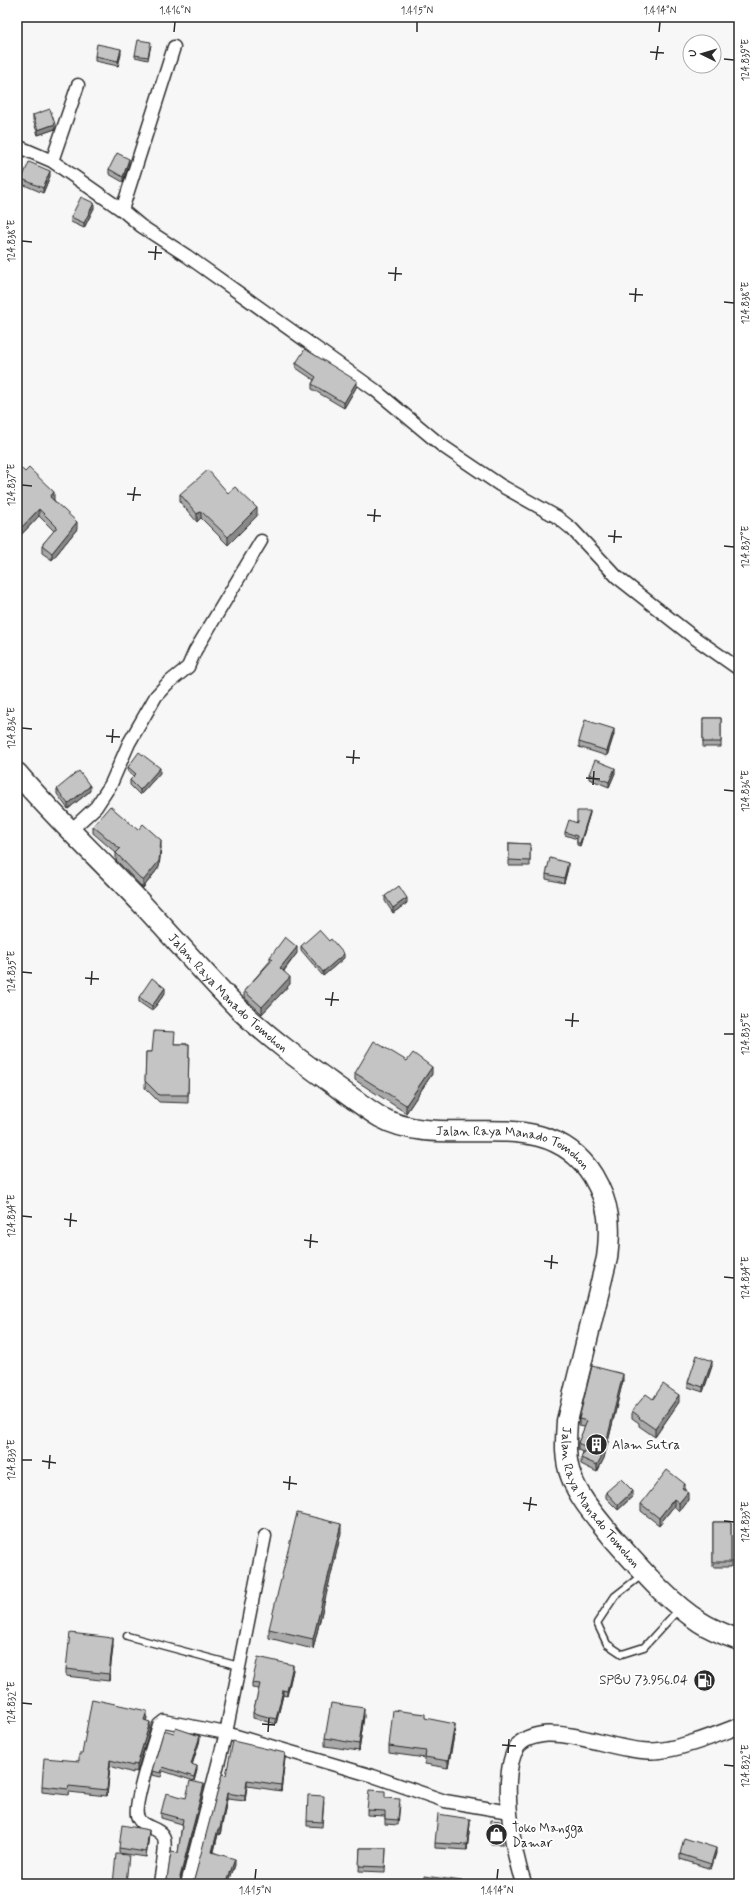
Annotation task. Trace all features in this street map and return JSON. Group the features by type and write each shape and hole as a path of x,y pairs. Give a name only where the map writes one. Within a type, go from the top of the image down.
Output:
{"highway":[{"name":"Jalan Raya Manado Tomohon","path":"17,773 47,808 141,902 241,1010 302,1061 380,1116 396,1124 427,1130 481,1130 520,1132 539,1135 566,1148 586,1165 602,1191 607,1204 610,1224 607,1258 567,1421 567,1460 575,1486 596,1518 644,1573 680,1608 712,1629 739,1640"}],"street":[{"path":"122,210 174,47"},
{"path":"52,161 78,86"},
{"path":"17,146 52,161 375,390 441,445 500,485 556,517 572,529 617,577 692,636 739,669"},
{"path":"70,831 96,806 111,784 129,743 156,696 166,684 188,667 195,651 261,541"},
{"path":"187,1884 226,1733 265,1536"},
{"path":"160,1884 164,1838 159,1832 142,1824 136,1813 138,1798 159,1726 161,1722 167,1720 226,1733 373,1776 445,1801 509,1812"},
{"path":"524,1884 513,1848 509,1812 512,1763 517,1747 528,1738 546,1734 561,1735 632,1749 657,1751 678,1746 739,1726"}],"lane":[{"path":"644,1573 615,1596 597,1623 607,1644 622,1654 644,1647 680,1608"},
{"path":"127,1636 239,1666"}],"building":[{"path":"138,40 151,42 148,57 135,55"},
{"path":"97,44 121,49 118,61 95,56"},
{"path":"50,109 55,124 38,130 33,115"},
{"path":"117,153 129,159 123,177 109,169"},
{"path":"29,162 50,171 43,188 22,179"},
{"path":"81,197 94,203 84,223 71,217"},
{"path":"305,349 357,381 344,403 312,384 316,377 296,363"},
{"path":"18,465 25,472 29,468 54,492 50,497 77,522 52,553 42,545 57,527 39,509 21,528 17,524"},
{"path":"208,470 228,493 235,487 257,508 228,537 201,511 197,514 180,494"},
{"path":"703,718 721,718 721,742 703,742"},
{"path":"585,720 614,729 607,751 579,742"},
{"path":"139,752 160,768 140,790 130,780 136,774 128,767"},
{"path":"595,760 615,768 609,782 589,774"},
{"path":"79,771 90,786 68,804 57,789"},
{"path":"110,806 138,830 143,824 161,840 159,861 143,881 116,853 120,849 93,826"},
{"path":"577,811 590,811 580,843 577,843 577,836 565,832 569,820 577,823"},
{"path":"509,843 530,844 530,861 509,860"},
{"path":"550,858 568,863 564,878 546,874"},
{"path":"399,886 407,898 393,908 385,896"},
{"path":"319,930 329,941 331,939 344,954 323,972 301,946"},
{"path":"285,937 297,947 280,968 290,977 262,1007 244,991 273,959 270,957"},
{"path":"152,978 165,988 152,1006 139,997"},
{"path":"154,1031 175,1032 174,1044 189,1044 188,1095 159,1095 145,1081 146,1052 152,1052"},
{"path":"374,1041 407,1061 413,1053 432,1067 406,1105 355,1073"},
{"path":"697,1355 712,1361 703,1387 688,1382"},
{"path":"592,1366 623,1374 604,1452 597,1465 581,1458 586,1447 578,1443 587,1421 579,1419"},
{"path":"663,1384 679,1395 655,1429 632,1411 646,1394 653,1399"},
{"path":"667,1470 685,1484 682,1488 688,1492 679,1503 674,1499 659,1518 641,1504"},
{"path":"621,1479 633,1491 618,1505 606,1492"},
{"path":"297,1513 341,1524 313,1639 269,1629"},
{"path":"713,1522 731,1522 731,1562 713,1562"},
{"path":"70,1633 113,1638 109,1674 66,1669"},
{"path":"258,1657 293,1665 287,1691 283,1690 276,1719 253,1713 260,1684 252,1683"},
{"path":"92,1699 147,1711 144,1720 150,1722 137,1765 133,1764 133,1766 110,1760 107,1790 69,1786 68,1789 42,1786 44,1758 79,1761 79,1754 82,1754"},
{"path":"331,1703 364,1708 359,1744 325,1738"},
{"path":"393,1710 425,1714 425,1718 455,1724 448,1761 425,1757 426,1751 389,1746"},
{"path":"176,1728 200,1736 191,1764 197,1766 194,1777 163,1767 161,1773 152,1771 164,1730 174,1733"},
{"path":"233,1741 285,1753 281,1785 247,1780 245,1796 227,1793 220,1829 218,1829 212,1852 235,1859 226,1884 190,1884 194,1880 222,1774 226,1775"},
{"path":"190,1781 204,1784 180,1877 183,1884 165,1884 171,1852 178,1853 183,1819 161,1813 166,1793 186,1798"},
{"path":"369,1790 385,1791 385,1798 400,1799 398,1820 385,1819 385,1811 367,1810"},
{"path":"308,1795 324,1796 322,1822 307,1821"},
{"path":"438,1814 470,1819 467,1845 435,1843"},
{"name":"Toko Mangga Damar","path":"491,1820 502,1821 503,1839 490,1839"},
{"path":"122,1825 149,1830 146,1852 119,1848"},
{"path":"684,1838 716,1848 711,1864 680,1854"},
{"path":"360,1848 386,1848 385,1867 359,1866"},
{"path":"116,1854 129,1855 126,1884 113,1884"},
{"path":"424,1876 462,1881 462,1884 424,1884"}],"place":[{"name":"Alam Sutra","path":"596,1445"},
{"name":"SPBU 73.956.04","path":"704,1680"},
{"name":"Toko Mangga Damar","path":"496,1835"}]}
